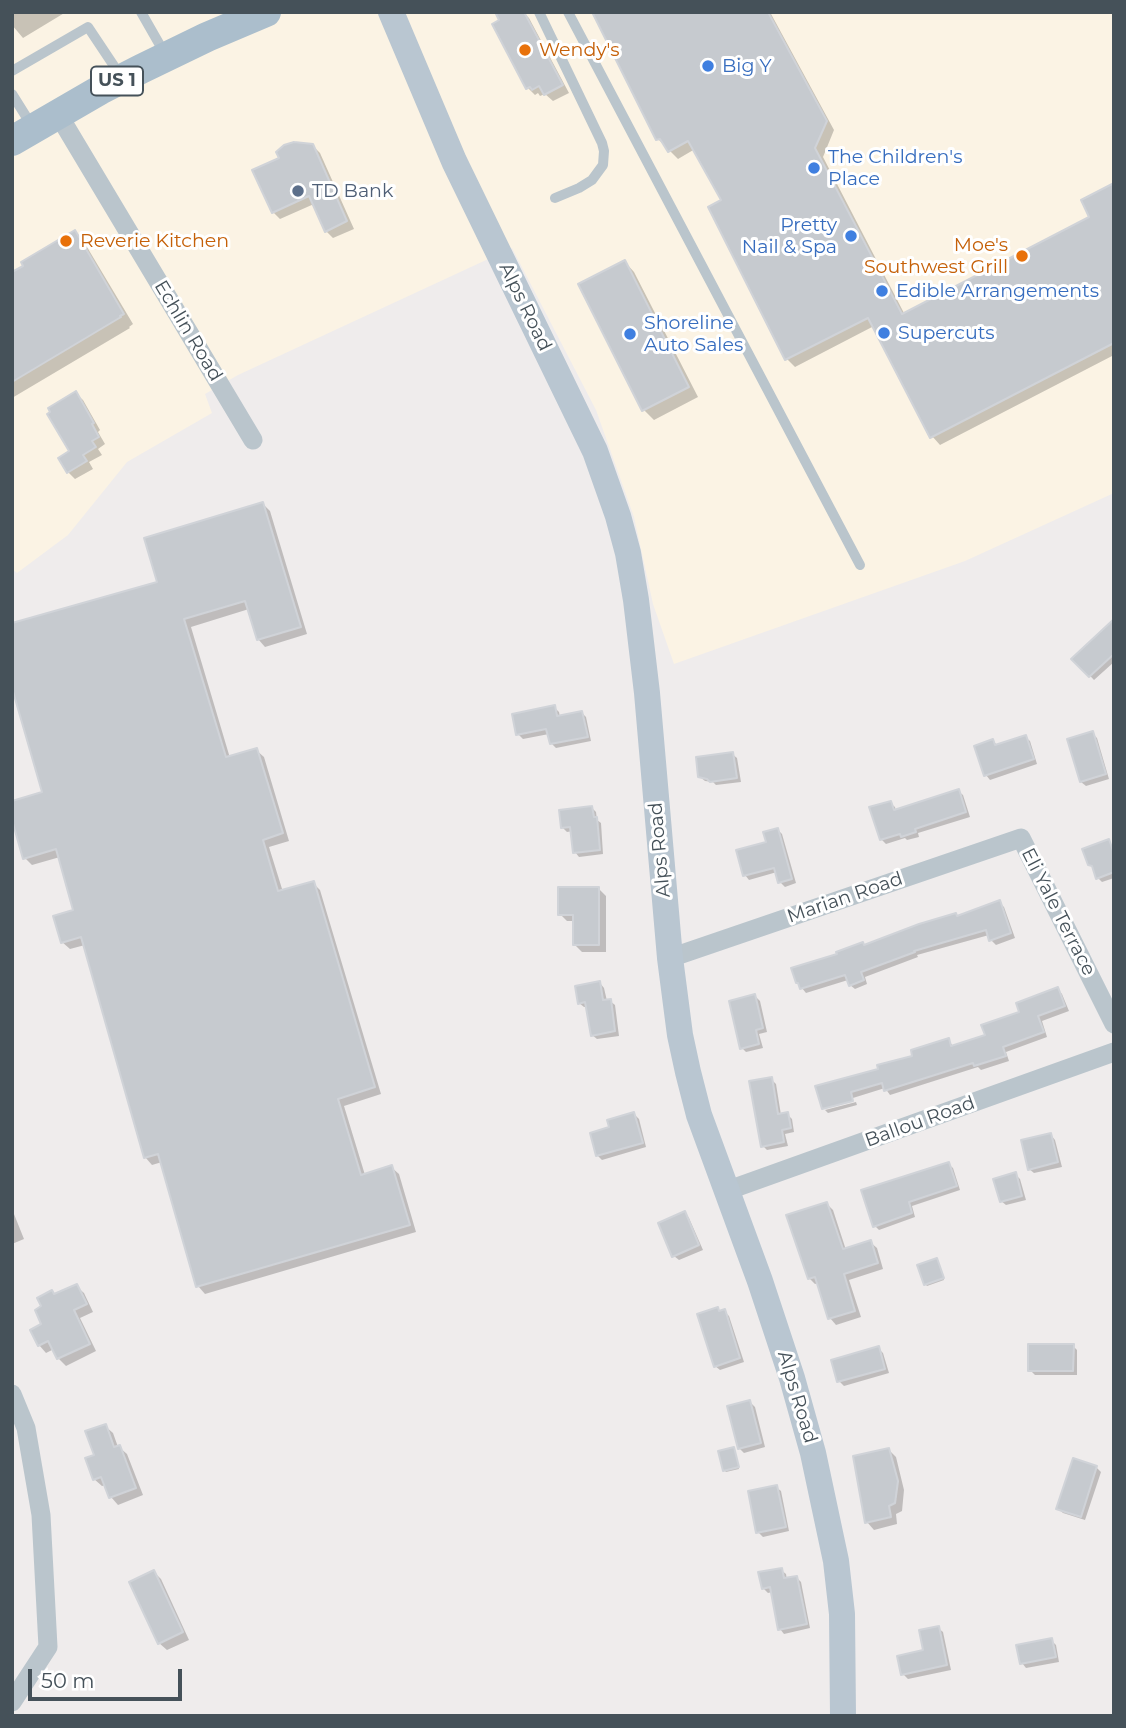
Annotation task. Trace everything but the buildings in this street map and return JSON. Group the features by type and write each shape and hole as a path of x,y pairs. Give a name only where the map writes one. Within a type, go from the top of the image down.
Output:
{"main road":[{"name":"US 1","path":"35,128 123,78 247,16"}],"street":[{"name":"Alps Road","path":"391,12 459,171 595,451 628,553 645,671 670,958 680,1035 699,1115 760,1281 813,1453 836,1561 842,1614 843,1716"},
{"name":"Echlin Road","path":"35,128 253,440"},
{"name":"Marian Road","path":"670,958 1021,838"},
{"name":"Eli Yale Terrace","path":"1021,838 1114,1024"},
{"name":"Ballou Road","path":"726,1191 1114,1052"},
{"path":"12,1394 26,1428 41,1515 48,1647 12,1702"}],"lane":[{"path":"141,12 167,57"},
{"path":"539,12 604,151 603,165 592,180 555,198"},
{"path":"568,12 860,565"},
{"path":"12,71 88,27 123,78"},
{"path":"12,94 35,128"}],"shaded area":[{"path":"12,12 1114,12 1114,493 965,561 674,664 653,604 634,517 596,410 512,248 238,375 205,394 212,413 127,462 68,535 17,573 12,569"}],"place":[{"name":"Wendy's","path":"525,50"},
{"name":"Big Y","path":"708,66"},
{"name":"The Children's Place","path":"814,168"},
{"name":"TD Bank","path":"298,191"},
{"name":"Pretty Nail & Spa","path":"851,236"},
{"name":"Reverie Kitchen","path":"66,241"},
{"name":"Moe's Southwest Grill","path":"1022,256"},
{"name":"Edible Arrangements","path":"882,291"},
{"name":"Supercuts","path":"884,333"},
{"name":"Shoreline Auto Sales","path":"630,334"}]}
